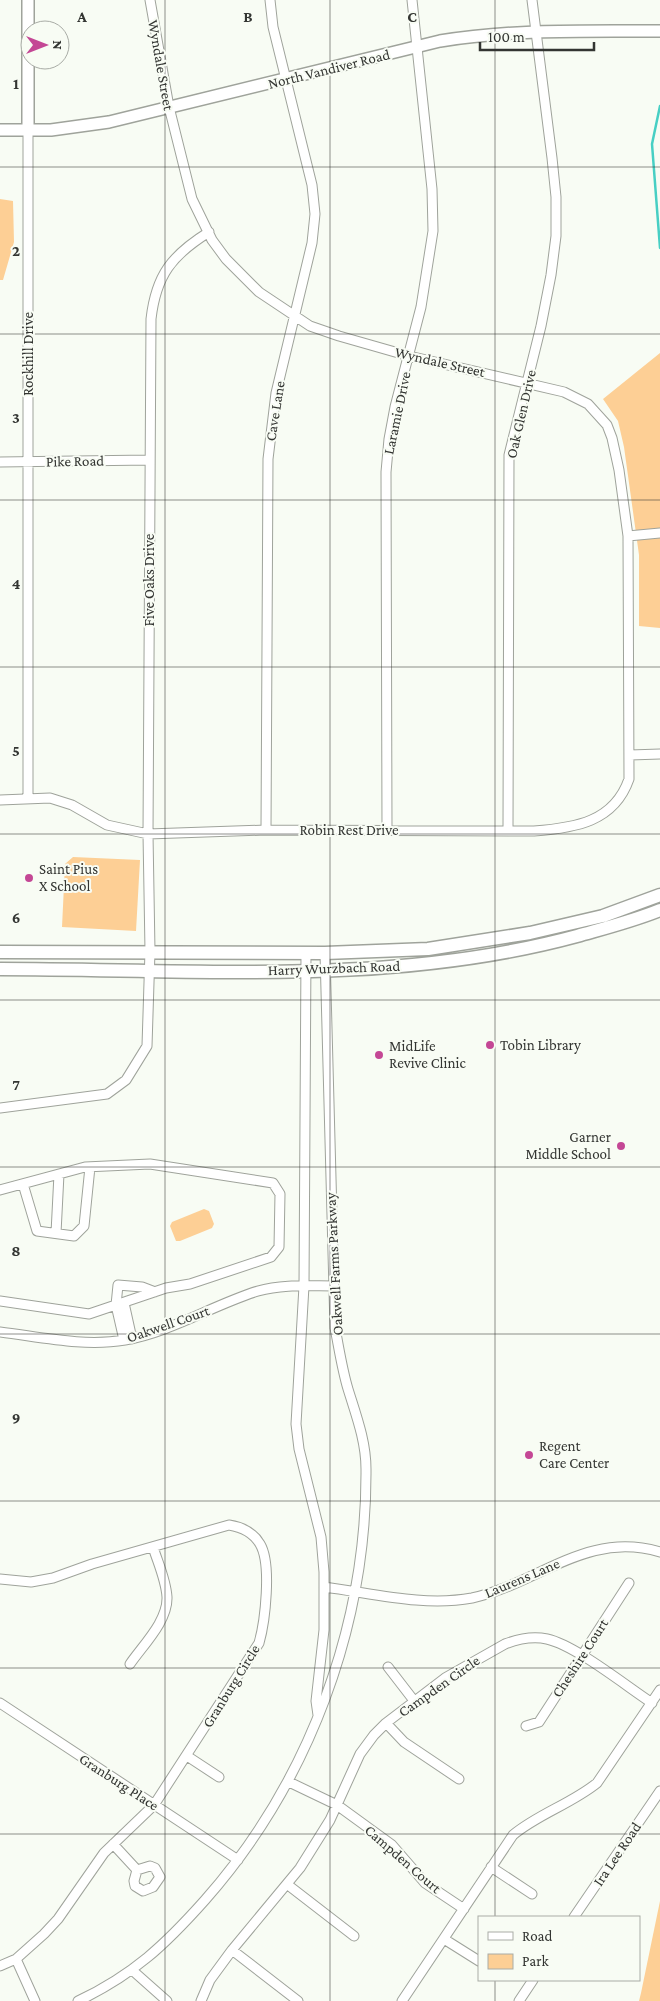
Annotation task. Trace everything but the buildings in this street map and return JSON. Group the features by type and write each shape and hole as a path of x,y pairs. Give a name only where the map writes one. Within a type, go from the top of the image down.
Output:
{"main road":[{"name":"Harry Wurzbach Road","path":"0,969 325,971 430,964 524,949 603,916 660,895"},
{"name":"Harry Wurzbach Road","path":"0,952 325,953 428,949 572,930 639,918 660,910"}],"street":[{"name":"Rockhill Drive","path":"28,0 28,799"},
{"name":"Wyndale Street","path":"150,0 168,107 187,184 209,232 226,259 242,277 270,300 310,326 410,356 528,383 576,397 588,404 607,425 616,453 628,536 630,755"},
{"name":"Cave Lane","path":"266,830 268,459 276,393 312,243 315,214 312,185 273,27 270,0"},
{"name":"Laramie Drive","path":"387,830 386,472 389,439 395,407 410,356 421,307 433,231 432,189 416,60 417,47 412,0"},
{"name":"Oak Glen Drive","path":"508,831 509,455 528,383 551,275 556,236 556,197 534,30 532,0"},
{"name":"North Vandiver Road","path":"0,130 51,130 109,122 417,47 470,36 534,30 658,31"},
{"name":"Five Oaks Drive","path":"0,1108 97,1097 114,1091 126,1080 147,1046 150,971 148,834 151,319 155,292 174,258 209,232"},
{"name":"Pike Road","path":"0,462 150,460"},
{"path":"628,536 660,533"},
{"path":"630,755 660,754"},
{"name":"Robin Rest Drive","path":"0,800 50,798 62,801 107,825 148,834 266,830 550,830 585,823 602,815 616,804 629,779 630,755"},
{"path":"455,946 458,960"},
{"path":"428,949 430,964"},
{"name":"Oakwell Farms Parkway","path":"306,953 304,1286 296,1424 299,1449 321,1537 324,1586 322,1658 316,1701 318,1715"},
{"name":"Oakwell Farms Parkway","path":"78,2001 118,1981 180,1929 256,1837 289,1782 325,1702 339,1661 356,1591 364,1528 366,1467 362,1433 340,1354 335,1328 325,953"},
{"path":"0,1190 90,1167 150,1164 273,1183 280,1194 278,1247 271,1257 190,1284 155,1292 88,1314 0,1302"},
{"path":"23,1184 37,1231 74,1236 84,1226 90,1167"},
{"path":"56,1233 59,1174"},
{"path":"128,1339 118,1285 142,1287 155,1292"},
{"name":"Oakwell Court","path":"0,1332 83,1342 128,1339 259,1291 304,1286 333,1286"},
{"name":"Granburg Circle","path":"0,1579 19,1582 42,1581 213,1527 229,1525 240,1527 251,1533 261,1545 265,1556 266,1590 259,1643 154,1805 113,1844 58,1919 16,1959 0,1966"},
{"path":"130,1664 161,1620 166,1608 165,1589 153,1547"},
{"name":"Laurens Lane","path":"324,1586 417,1600 454,1600 489,1593 570,1557 588,1552 633,1547 660,1552"},
{"name":"Cheshire Court","path":"526,1726 539,1722 629,1583"},
{"name":"Campden Circle","path":"202,2001 210,1980 232,1950 288,1885 330,1820 360,1754 386,1724 445,1678 469,1663 515,1640 548,1639 567,1646 652,1703"},
{"path":"322,1658 339,1661"},
{"path":"388,1668 415,1702"},
{"path":"402,2001 504,1846 525,1825 586,1792 597,1783 660,1690"},
{"name":"Granburg Place","path":"0,1703 238,1860"},
{"path":"386,1724 404,1742 459,1780"},
{"path":"187,1756 219,1777"},
{"name":"Campden Court","path":"289,1782 336,1804 392,1845 425,1883 464,1909"},
{"name":"Ira Lee Road","path":"575,1916 660,1791"},
{"path":"113,1844 137,1870"},
{"path":"491,1867 532,1894"},
{"path":"288,1885 354,1936"},
{"path":"444,1939 478,1961"},
{"path":"232,1950 298,2001"},
{"path":"16,1959 35,2001"},
{"path":"132,1970 167,2001"},
{"path":"519,2001 532,1981"}],"green space":[{"path":"0,199 13,201 14,242 3,280 0,280"},
{"path":"660,353 660,628 639,626 639,555 624,447 618,421 603,399"},
{"path":"73,857 140,860 136,931 62,927 65,864"},
{"path":"204,1209 209,1211 214,1224 212,1228 176,1241 170,1226 172,1222"},
{"path":"660,1901 660,2001 639,2001 641,1993"}],"waterway":[{"path":"660,106 652,144 660,248"}],"place":[{"name":"Saint Pius X School","path":"29,878"},
{"name":"Tobin Library","path":"490,1045"},
{"name":"MidLife Revive Clinic","path":"379,1055"},
{"name":"Garner Middle School","path":"621,1146"},
{"name":"Regent Care Center","path":"529,1455"}]}
